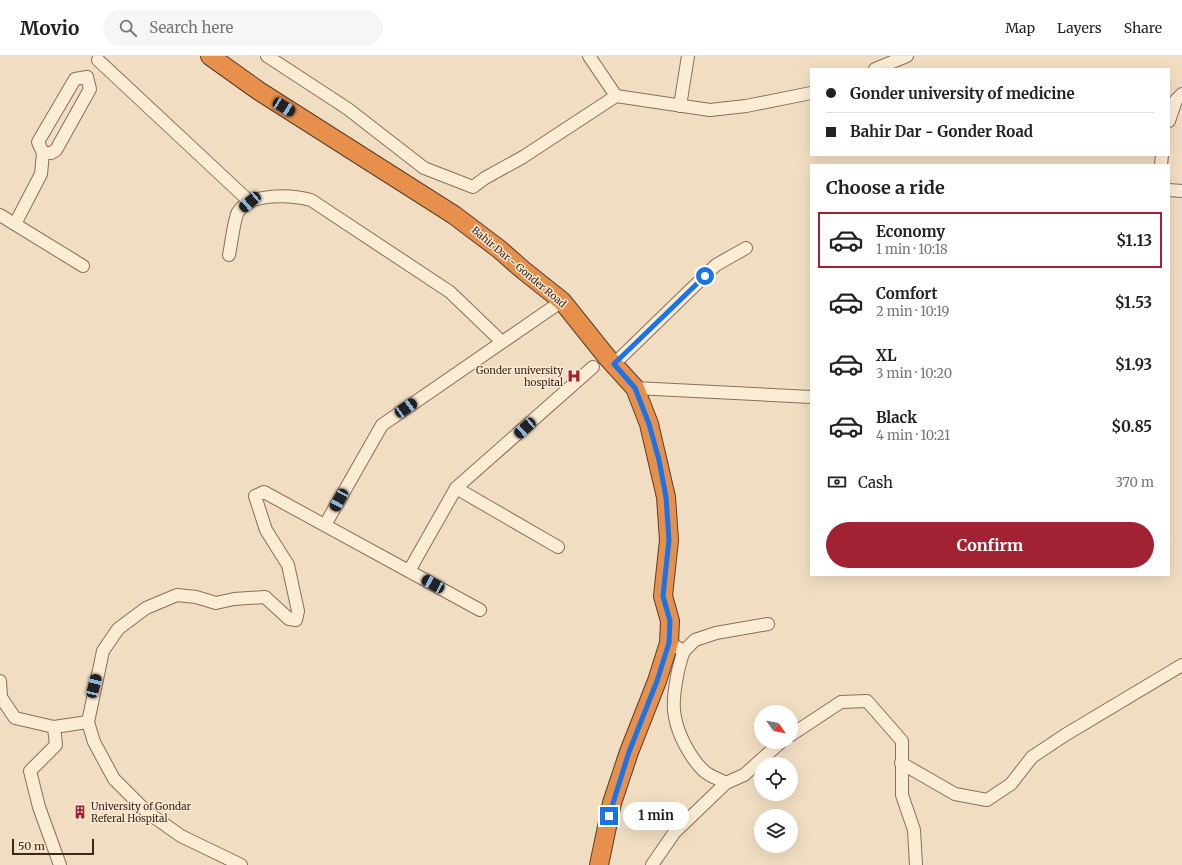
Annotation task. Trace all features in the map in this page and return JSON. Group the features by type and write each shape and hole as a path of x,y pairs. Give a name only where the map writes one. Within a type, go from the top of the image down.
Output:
{"highway":[{"name":"Bahir Dar - Gonder Road","path":"210,56 259,91 454,215 499,249 562,301 635,388 649,424 666,497 669,540 663,596 677,647 657,681 629,752 612,803 599,865"}],"street":[{"path":"267,56 348,109 424,168 474,188 485,178 523,158 616,96 710,110 746,106 810,93"},
{"path":"590,56 616,96"},
{"path":"680,106 688,56"},
{"path":"877,68 907,56"},
{"path":"43,153 56,150 90,89 87,77 99,58 250,202"},
{"path":"15,224 40,174 43,153 38,142 75,79 87,77"},
{"path":"1170,118 1176,100 1182,94"},
{"path":"1170,190 1182,191"},
{"path":"228,255 238,212 250,202 279,196 294,196 311,200 450,292 502,342"},
{"path":"0,215 83,266"},
{"path":"614,364 716,265 746,248"},
{"path":"325,525 382,424 562,301"},
{"path":"409,571 456,488 593,367"},
{"path":"635,388 810,397"},
{"path":"456,488 558,547"},
{"path":"241,865 181,836 147,812 114,779 94,742 88,722 103,651 118,629 146,608 177,595 196,597 216,603 234,599 265,598 289,619 296,620 298,611 288,564 266,530 255,496 264,492 480,610"},
{"path":"726,783 705,772 694,760 687,748 675,717 675,695 681,658 677,647 716,633 768,624"},
{"path":"901,763 955,794 987,800 1011,784 1032,757 1182,665"},
{"path":"0,681 1,697 15,718 54,727 88,722"},
{"path":"798,730 841,702 867,701 902,741 902,795 914,830 916,865"},
{"path":"54,727 56,746 30,771 39,807 60,865"},
{"path":"652,865 674,833 726,783 744,775 773,749"}],"place":[{"name":"Gonder university hospital","path":"574,376"},
{"name":"University of Gondar Referal Hospital","path":"80,812"}],"route":[{"path":"609,816 629,752 657,681 669,643 670,621 663,596 669,540 666,497 659,460 649,424 635,388 614,364 705,276"}]}
